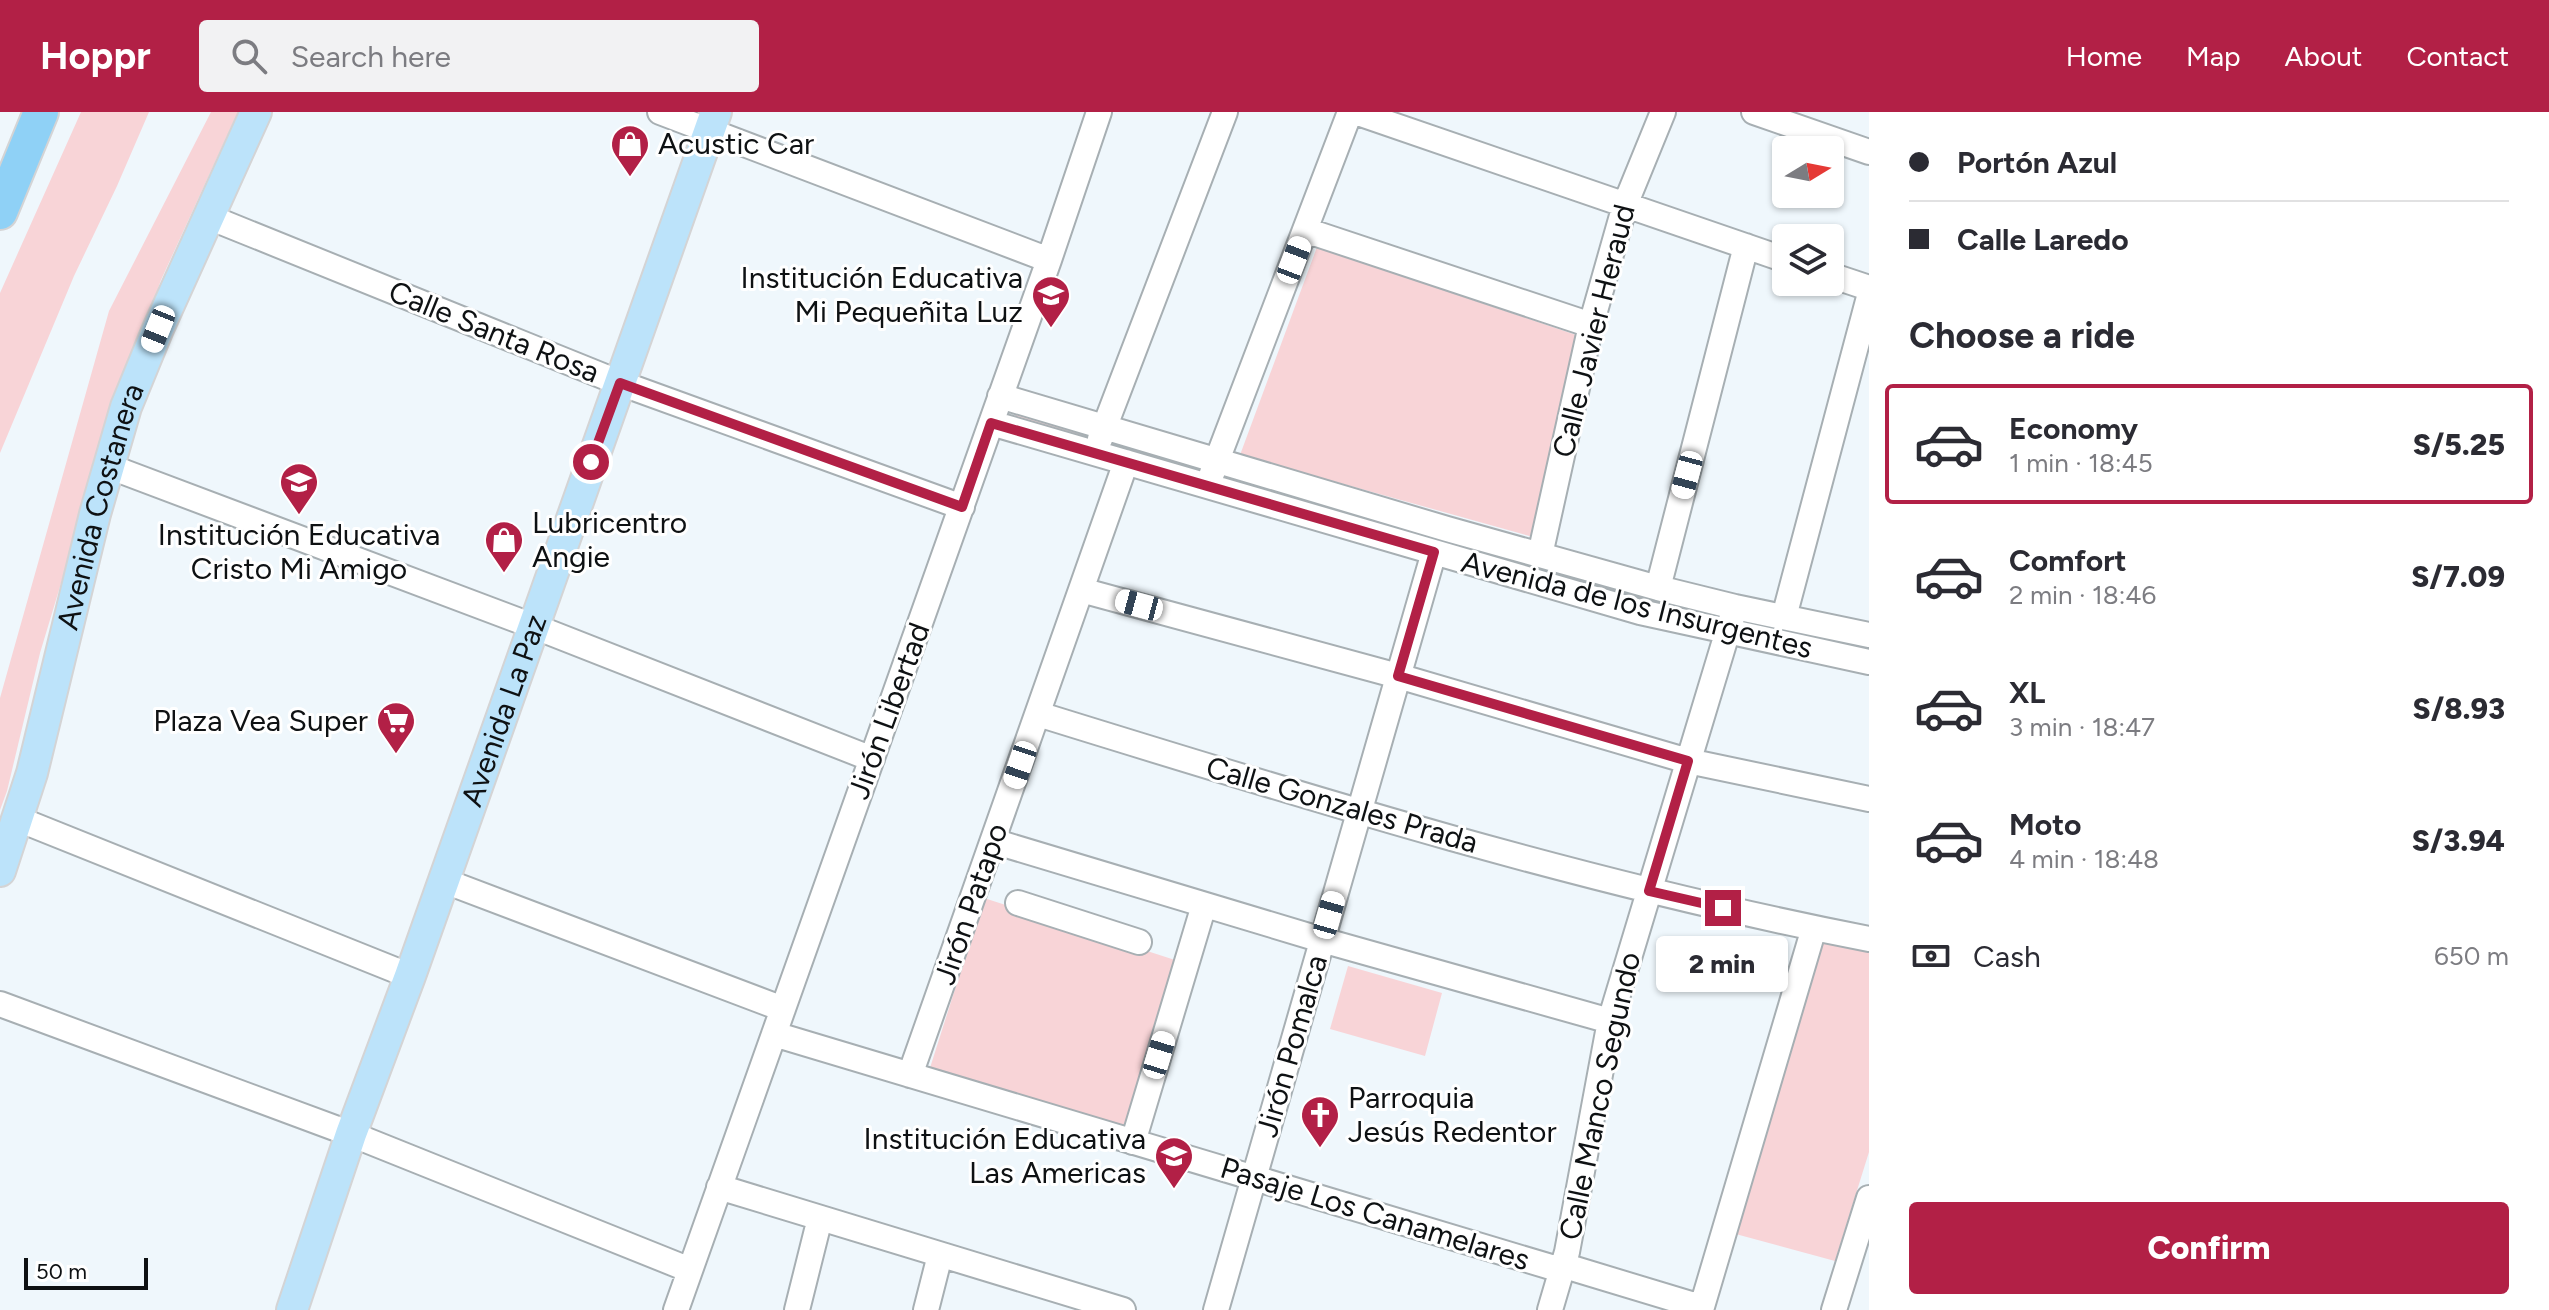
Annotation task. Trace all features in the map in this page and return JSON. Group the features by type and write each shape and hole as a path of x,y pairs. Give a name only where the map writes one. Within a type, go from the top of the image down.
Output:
{"highway":[{"path":"0,212 41,112"}],"main road":[{"name":"Avenida Costanera","path":"0,871 32,773 108,466 131,393 256,112"},
{"name":"Avenida La Paz","path":"292,1310 351,1134 713,121"}],"street":[{"path":"660,112 713,121 1049,260"},
{"name":"Jirón Libertad","path":"676,1310 1099,112"},
{"path":"1094,452 1225,112"},
{"path":"1207,486 1353,112 1772,255"},
{"name":"Calle Javier Heraud","path":"1540,555 1591,325 1625,205 1663,112"},
{"path":"1754,112 1869,152"},
{"name":"Calle Santa Rosa","path":"209,217 620,383 962,507"},
{"path":"1305,230 1591,325"},
{"path":"1658,588 1746,246"},
{"path":"1844,280 1869,288"},
{"path":"1784,617 1869,297"},
{"name":"Avenida de los Insurgentes","path":"1000,396 1658,588 1869,635"},
{"name":"Avenida de los Insurgentes","path":"991,423 1640,612 1869,662"},
{"name":"Jirón Patapo","path":"910,1075 1126,462"},
{"path":"108,466 533,626 872,759"},
{"name":"Jirón Pomalca","path":"1216,1310 1434,552"},
{"path":"1081,590 1398,676 1688,761 1869,799"},
{"name":"Calle Manco Segundo","path":"1550,1310 1568,1269 1610,1021 1735,607"},
{"name":"Calle Gonzales Prada","path":"1038,714 1359,813 1649,891 1869,939"},
{"path":"18,819 410,976"},
{"path":"993,841 1322,940 1610,1021"},
{"path":"442,880 783,1009"},
{"path":"1018,903 1139,942"},
{"path":"1133,1142 1204,905"},
{"path":"1698,1308 1814,928"},
{"path":"0,1004 351,1134 690,1270"},
{"name":"Pasaje Los Canamelares","path":"774,1034 1698,1308"},
{"path":"719,1187 940,1255 1061,1301 1123,1310"},
{"path":"1834,1310 1869,1198"},
{"path":"797,1310 820,1218"},
{"path":"926,1310 940,1255"}],"shaded area":[{"path":"81,112 149,112 74,276 0,453 0,293"},
{"path":"211,112 238,112 161,280 96,467 40,653 0,810 0,698 109,311"},
{"path":"1317,247 1582,337 1533,537 1240,455"},
{"path":"1018,411 1209,472 1204,479 1012,421"},
{"path":"984,898 1178,961 1124,1133 929,1071"},
{"path":"1822,943 1869,950 1869,1152 1835,1261 1732,1233"},
{"path":"1348,966 1442,993 1425,1056 1330,1029"}],"place":[{"name":"Acustic Car","path":"630,178"},
{"name":"Institución Educativa Mi Pequeñita Luz","path":"1051,329"},
{"name":"Institución Educativa Cristo Mi Amigo","path":"299,516"},
{"name":"Lubricentro Angie","path":"504,574"},
{"name":"Plaza Vea Super","path":"396,755"},
{"name":"Parroquia Jesús Redentor","path":"1320,1149"},
{"name":"Institución Educativa Las Americas","path":"1174,1190"}],"route":[{"path":"591,462 620,383 962,507 991,423 1434,552 1398,676 1688,761 1649,891 1723,908"}]}
